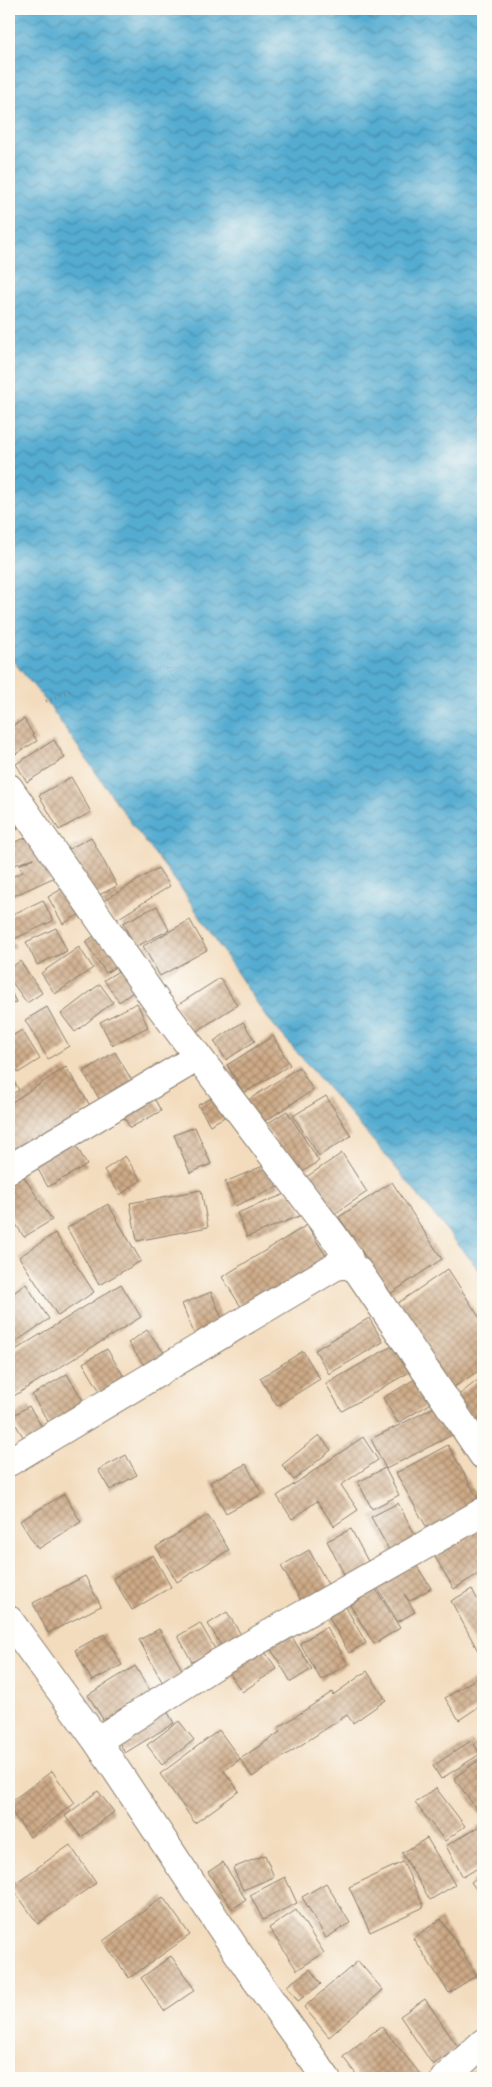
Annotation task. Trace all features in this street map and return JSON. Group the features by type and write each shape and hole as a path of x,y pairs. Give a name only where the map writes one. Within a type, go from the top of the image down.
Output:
{"street":[{"path":"9,788 151,993 332,1235 348,1257 351,1266"},
{"path":"9,1169 198,1056"},
{"path":"9,1462 334,1267 344,1265 351,1266 358,1271 483,1455"},
{"path":"97,1741 215,1665 483,1512"},
{"path":"9,1620 97,1741 250,1971 326,2078"},
{"path":"445,2078 483,2043"}],"path":[{"path":"46,701 70,691"}],"water":[{"path":"9,9 483,9 483,1275 387,1157 265,1015 181,888 134,827 46,701 9,656"}],"building":[{"path":"24,719 37,741 9,758 9,728"},
{"path":"54,740 65,758 27,782 16,764"},
{"path":"71,777 91,812 59,830 39,795"},
{"path":"9,808 18,829 9,833"},
{"path":"34,835 53,878 9,898 9,878 23,872 19,865 34,858 9,867 9,844"},
{"path":"91,837 117,886 93,898 67,850"},
{"path":"158,868 170,886 114,921 102,902"},
{"path":"72,883 87,910 63,924 48,897"},
{"path":"43,900 53,921 12,940 16,947 9,951 9,916"},
{"path":"157,906 169,930 135,947 123,923"},
{"path":"190,920 207,950 160,976 143,946"},
{"path":"56,928 67,951 37,965 26,942"},
{"path":"100,932 120,964 106,973 85,942"},
{"path":"79,947 93,968 55,994 41,973"},
{"path":"20,961 42,993 27,1003 9,978 9,969"},
{"path":"128,965 142,986 119,1002 104,980"},
{"path":"220,978 237,1005 194,1033 176,1006"},
{"path":"100,984 113,1002 75,1032 61,1014"},
{"path":"9,988 16,1002 9,1006"},
{"path":"137,1003 148,1027 112,1045 100,1022"},
{"path":"47,1007 69,1046 48,1059 25,1020"},
{"path":"243,1022 255,1041 226,1060 214,1041"},
{"path":"22,1030 40,1059 18,1073 9,1057 9,1038"},
{"path":"273,1036 290,1065 244,1093 227,1065"},
{"path":"115,1052 134,1084 102,1103 83,1072"},
{"path":"66,1067 91,1107 9,1165 9,1104"},
{"path":"299,1067 313,1090 257,1126 242,1104"},
{"path":"9,1073 19,1090 9,1096"},
{"path":"221,1093 232,1113 210,1125 198,1105"},
{"path":"153,1096 161,1111 130,1128 122,1113"},
{"path":"326,1096 351,1136 319,1156 293,1116"},
{"path":"287,1111 319,1161 298,1175 265,1125"},
{"path":"195,1127 211,1164 190,1173 174,1135"},
{"path":"70,1134 87,1165 48,1187 31,1157"},
{"path":"342,1153 367,1192 327,1219 302,1180"},
{"path":"125,1156 141,1180 120,1195 104,1170"},
{"path":"270,1163 280,1186 235,1206 225,1182"},
{"path":"21,1172 52,1220 24,1237 9,1213 9,1180"},
{"path":"392,1182 442,1259 390,1294 339,1217"},
{"path":"201,1190 208,1227 137,1241 130,1203"},
{"path":"293,1191 302,1215 247,1237 237,1213"},
{"path":"108,1204 141,1261 99,1285 67,1228"},
{"path":"307,1225 329,1261 245,1313 222,1277"},
{"path":"55,1233 94,1292 58,1316 19,1257"},
{"path":"448,1269 483,1323 483,1368 448,1391 392,1307"},
{"path":"26,1284 49,1319 11,1345 9,1341 9,1296"},
{"path":"121,1284 141,1317 9,1399 9,1354"},
{"path":"211,1292 227,1331 198,1343 182,1304"},
{"path":"369,1318 383,1342 329,1374 315,1350"},
{"path":"147,1330 169,1359 150,1373 128,1343"},
{"path":"399,1342 415,1369 342,1411 326,1384"},
{"path":"107,1349 131,1388 107,1403 83,1363"},
{"path":"303,1351 320,1379 277,1406 260,1378"},
{"path":"67,1374 87,1407 52,1428 32,1395"},
{"path":"420,1376 435,1401 398,1423 383,1398"},
{"path":"483,1376 483,1414 474,1422 456,1397"},
{"path":"29,1406 45,1432 27,1443 11,1417"},
{"path":"437,1406 452,1435 386,1469 371,1439"},
{"path":"483,1419 483,1434 476,1423"},
{"path":"319,1435 331,1450 294,1480 282,1465"},
{"path":"363,1437 378,1460 341,1485 358,1510 334,1526 317,1501 292,1519 277,1496"},
{"path":"448,1445 482,1506 431,1535 396,1473"},
{"path":"126,1455 137,1475 110,1490 98,1470"},
{"path":"246,1464 262,1494 226,1513 210,1482"},
{"path":"385,1468 399,1495 372,1509 358,1482"},
{"path":"64,1494 81,1522 38,1549 20,1521"},
{"path":"398,1503 419,1542 393,1557 371,1517"},
{"path":"208,1515 229,1550 177,1582 156,1547"},
{"path":"483,1521 483,1571 454,1589 432,1552"},
{"path":"351,1529 373,1571 349,1584 327,1541"},
{"path":"309,1550 330,1588 303,1604 281,1566"},
{"path":"153,1555 171,1587 132,1610 113,1578"},
{"path":"411,1557 431,1588 410,1601 404,1594 415,1612 398,1622 373,1580"},
{"path":"85,1576 101,1606 48,1633 33,1603"},
{"path":"376,1589 400,1628 374,1644 350,1605"},
{"path":"472,1589 483,1610 483,1660 451,1601"},
{"path":"343,1602 366,1643 349,1653 326,1612"},
{"path":"227,1612 245,1641 226,1653 208,1624"},
{"path":"200,1623 215,1649 192,1662 178,1636"},
{"path":"326,1627 348,1664 321,1680 300,1643"},
{"path":"159,1629 184,1673 164,1685 139,1640"},
{"path":"287,1629 312,1669 291,1682 266,1641"},
{"path":"104,1634 122,1665 92,1681 75,1650"},
{"path":"260,1645 277,1669 242,1692 226,1668"},
{"path":"135,1666 156,1700 109,1729 88,1695"},
{"path":"367,1671 386,1700 353,1723 347,1715 252,1777 240,1759 280,1732 278,1728 332,1692 333,1695"},
{"path":"483,1674 483,1704 459,1720 445,1698"},
{"path":"163,1704 174,1723 125,1753 114,1734"},
{"path":"179,1721 194,1740 162,1765 147,1745"},
{"path":"219,1730 240,1759 224,1771 239,1791 195,1823 160,1774"},
{"path":"472,1740 480,1754 441,1779 433,1766"},
{"path":"480,1759 483,1763 483,1818 454,1778"},
{"path":"52,1771 75,1803 30,1837 9,1808 9,1803"},
{"path":"436,1788 465,1826 445,1841 415,1803"},
{"path":"98,1791 114,1812 81,1837 65,1816"},
{"path":"481,1825 483,1830 483,1865 463,1877 446,1846"},
{"path":"427,1838 455,1885 430,1900 402,1853"},
{"path":"70,1845 96,1883 38,1924 11,1886"},
{"path":"265,1855 274,1877 243,1890 233,1868"},
{"path":"223,1862 246,1900 232,1909 208,1872"},
{"path":"403,1862 424,1907 370,1932 349,1887"},
{"path":"483,1873 483,1899 471,1882"},
{"path":"285,1877 297,1903 263,1920 250,1895"},
{"path":"326,1883 350,1923 326,1938 302,1897"},
{"path":"163,1897 190,1935 129,1978 103,1941"},
{"path":"296,1910 324,1953 297,1970 269,1928"},
{"path":"441,1919 477,1975 449,1993 413,1938"},
{"path":"171,1956 195,1990 164,2011 141,1978"},
{"path":"358,1961 383,1990 329,2037 304,2007"},
{"path":"310,1969 321,1984 298,2001 287,1986"},
{"path":"425,1999 458,2047 433,2065 400,2016"},
{"path":"381,2026 421,2075 417,2078 359,2078 343,2057"},
{"path":"483,2062 483,2078 462,2078"}]}
